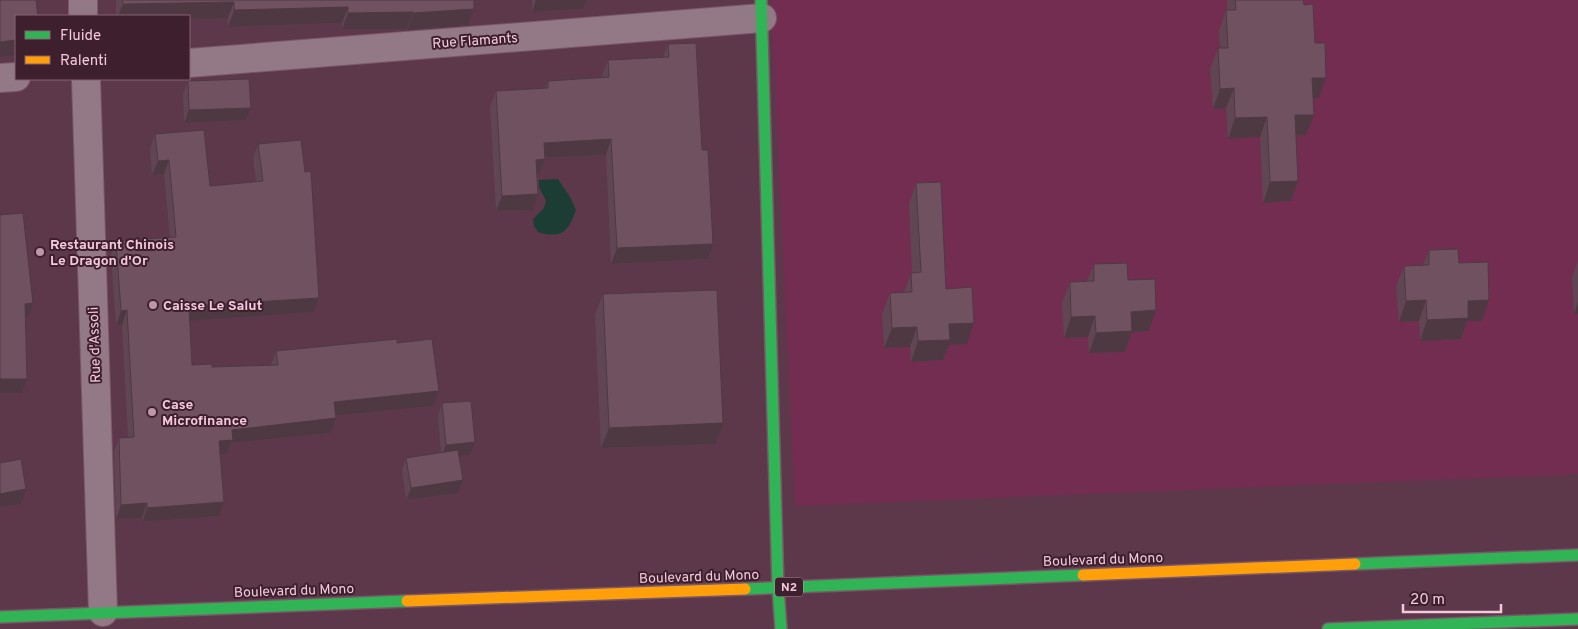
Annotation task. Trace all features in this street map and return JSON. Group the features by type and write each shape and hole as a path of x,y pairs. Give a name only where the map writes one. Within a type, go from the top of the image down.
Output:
{"main road":[{"path":"761,9 780,629"},
{"name":"Boulevard du Mono","path":"0,617 778,588 1578,555"},
{"path":"1328,629 1578,619"}],"street":[{"path":"82,0 83,15"},
{"name":"Rue Flamants","path":"190,63 761,9"},
{"path":"0,78 15,76"},
{"name":"Rue d'Assoli","path":"86,80 103,612"}],"shaded area":[{"path":"771,0 1578,0 1578,474 795,506"},
{"path":"558,179 576,210 570,224 563,232 553,235 538,232 534,226 533,219 544,208 546,201 539,187 539,180"}],"building":[{"path":"0,0 36,0 38,15 15,15 15,40 0,42"},
{"path":"122,0 474,0 474,9 413,13 348,13 348,7 234,10 234,2 123,4"},
{"path":"1235,0 1303,0 1304,5 1313,4 1315,43 1325,43 1326,78 1312,78 1314,115 1295,115 1298,181 1270,182 1267,117 1235,118 1234,88 1220,89 1218,48 1228,48 1226,10 1236,10"},
{"path":"696,43 702,150 708,150 713,244 617,248 611,139 544,143 545,159 536,160 538,194 502,196 496,91 548,88 548,81 609,77 608,60 669,57 668,44"},
{"path":"249,79 251,108 189,110 188,81"},
{"path":"204,130 210,186 263,181 258,144 301,140 305,172 311,171 319,298 189,306 192,365 212,364 212,367 278,365 276,351 397,339 397,343 432,339 439,391 334,402 336,418 232,430 233,440 219,441 224,502 147,508 147,503 121,505 119,438 134,437 127,310 121,311 116,241 176,237 169,160 158,161 155,134"},
{"path":"941,182 946,289 972,287 974,323 949,324 950,340 918,341 917,327 892,328 890,293 912,292 911,273 921,272 916,183"},
{"path":"23,213 33,303 25,304 27,379 0,379 0,215"},
{"path":"1458,249 1459,263 1488,262 1489,300 1468,301 1468,318 1427,320 1426,300 1406,301 1404,266 1429,265 1429,250"},
{"path":"1127,263 1128,280 1155,279 1156,310 1131,312 1132,331 1096,333 1095,316 1071,317 1070,282 1094,281 1094,264"},
{"path":"717,290 723,423 609,428 603,294"},
{"path":"471,401 475,442 446,445 442,403"},
{"path":"458,450 463,480 411,488 406,458"},
{"path":"21,459 26,489 0,494 0,463"}],"traffic: fast":[{"path":"761,0 778,588 781,629"},
{"path":"1355,564 1578,555"},
{"path":"745,589 1083,575"},
{"path":"0,617 407,601"},
{"path":"1328,629 1578,619"}],"traffic: slow":[{"path":"1083,575 1355,564"},
{"path":"407,601 745,589"}],"place":[{"name":"Restaurant Chinois Le Dragon d'Or","path":"40,252"},
{"name":"Caisse Le Salut","path":"153,305"},
{"name":"Case Microfinance","path":"152,412"}]}
